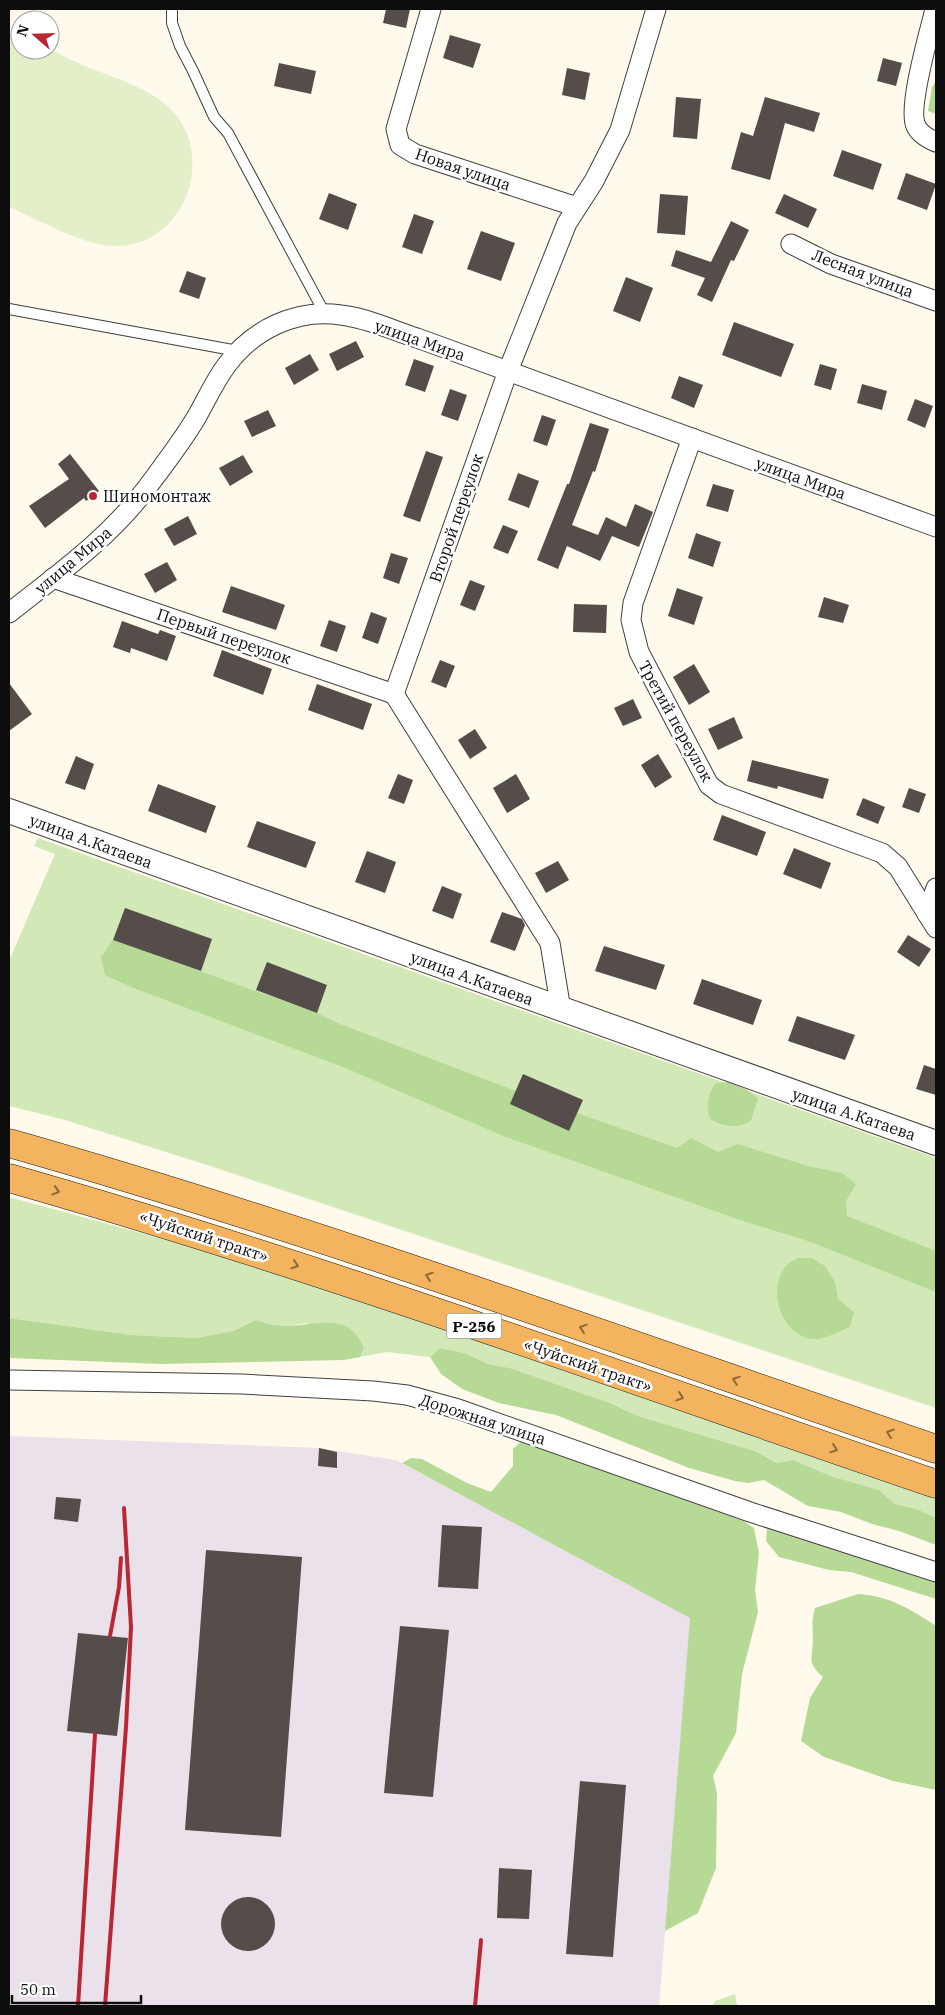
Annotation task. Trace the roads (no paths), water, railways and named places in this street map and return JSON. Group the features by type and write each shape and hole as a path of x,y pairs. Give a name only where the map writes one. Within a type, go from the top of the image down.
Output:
{"highway":[{"name":"«Чуйский тракт»","path":"9,1143 134,1179 297,1231 936,1449"},
{"name":"«Чуйский тракт»","path":"9,1178 124,1211 294,1265 936,1484"}],"street":[{"name":"Новая улица","path":"431,9 396,129 400,145 415,154 577,207"},
{"name":"Второй переулок","path":"394,694 508,371 567,223 594,182 620,130 656,9"},
{"path":"935,9 913,106 916,126 927,137 936,142"},
{"name":"Лесная улица","path":"791,244 831,264 936,301"},
{"name":"улица Мира","path":"9,613 99,541 145,491 195,420 225,368 238,351 255,336 276,324 297,316 325,314 362,319 936,527"},
{"name":"Третий переулок","path":"692,438 633,603 631,620 639,652 709,785 721,794 882,853 898,867 932,921"},
{"name":"Первый переулок","path":"53,578 394,694"},
{"path":"394,694 550,943 561,1010"},
{"name":"улица А.Катаева","path":"9,811 936,1143"},
{"path":"932,921 936,888"},
{"name":"Дорожная улица","path":"9,1380 242,1384 373,1391 407,1395 458,1409 750,1512 936,1572"}],"lane":[{"path":"172,9 172,23 180,46 194,70 214,117 228,133 325,314"},
{"path":"9,310 238,351"}],"railway":[{"path":"105,2006 126,1727 131,1627 124,1508"},
{"path":"110,1636 119,1587 121,1558"},
{"path":"78,2006 95,1734"},
{"path":"475,2006 481,1940"}],"place":[{"name":"Шиномонтаж","path":"93,496"}]}
